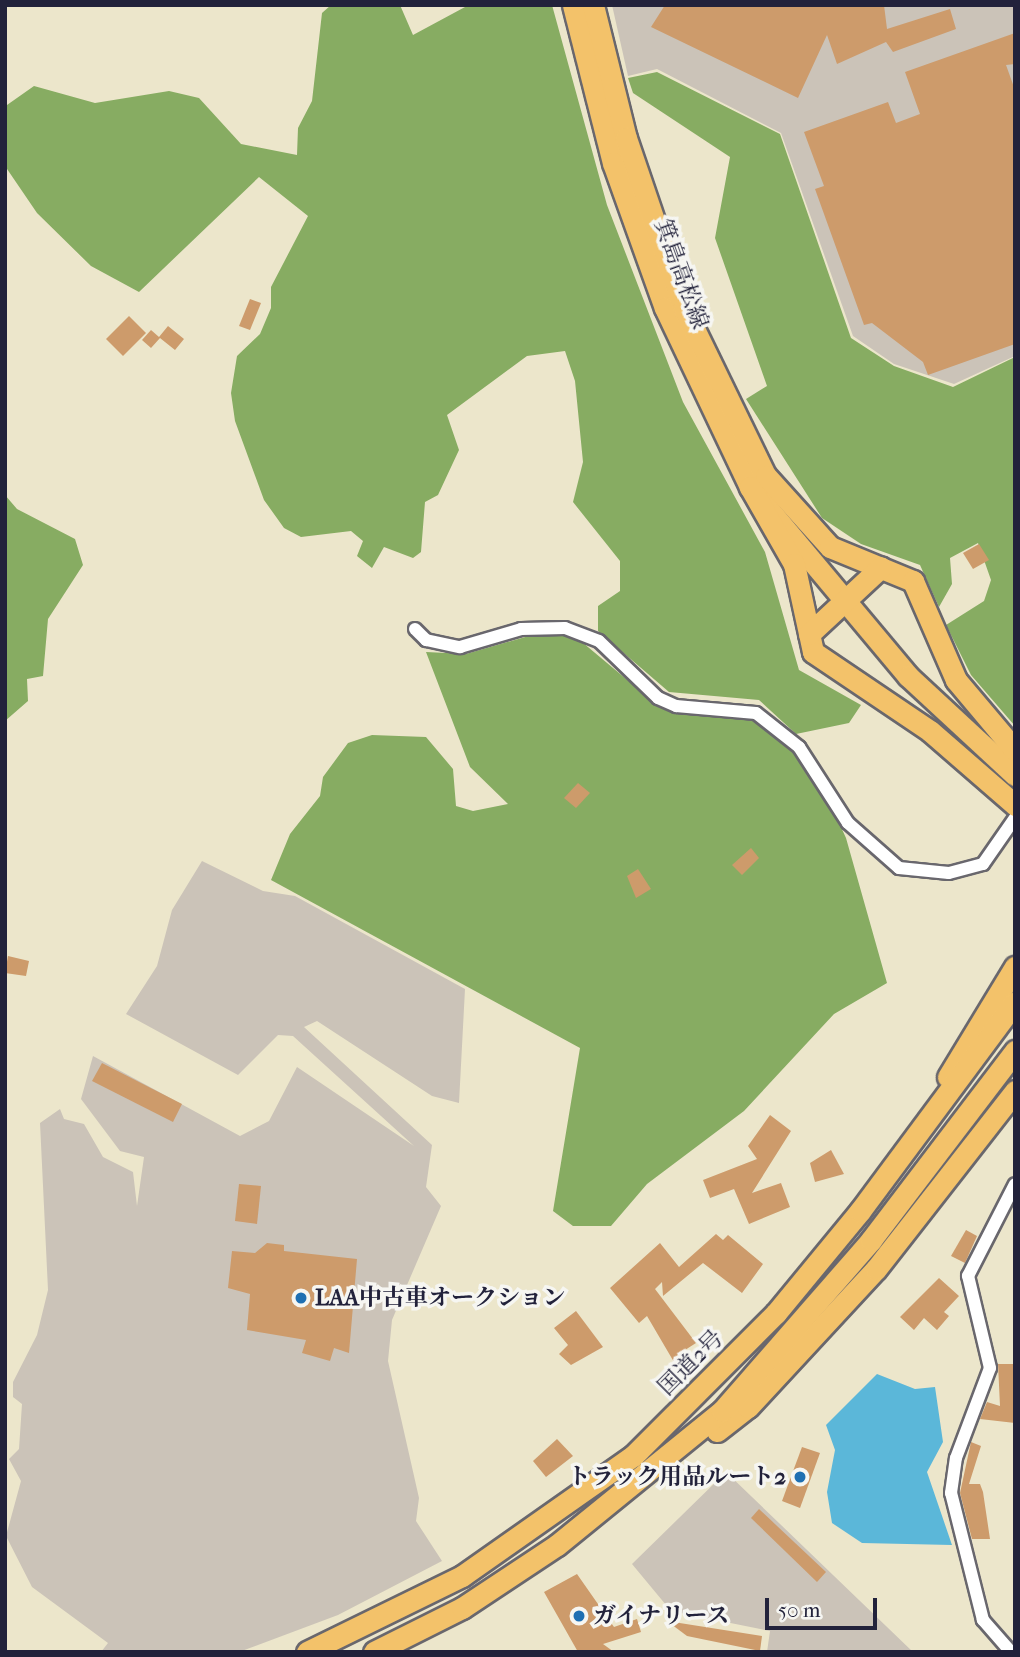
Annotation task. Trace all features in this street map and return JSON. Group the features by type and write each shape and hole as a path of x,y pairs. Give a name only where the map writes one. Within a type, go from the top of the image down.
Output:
{"main road":[{"name":"箕島高松線","path":"573,5 633,222 688,368 758,482 841,599 908,676 1015,775"},
{"name":"箕島高松線","path":"593,5 626,138 684,308 758,482"},
{"path":"758,482 830,547 913,581 956,680 1015,750"},
{"path":"758,482 794,565 813,652 827,667 930,730 1015,805"},
{"path":"809,634 841,599 881,567"},
{"path":"921,1132 966,1041 1015,967"},
{"name":"国道2号","path":"307,1652 462,1576 633,1456 776,1312 921,1132 1015,1002"},
{"path":"670,1458 780,1349 1015,1051"},
{"path":"374,1652 392,1647 462,1608 557,1545 670,1458 748,1407 822,1330 1015,1091"}],"street":[{"path":"415,629 426,640 460,647 521,629 565,628 599,642 667,702 756,713 799,747 848,823 900,868 949,873 983,864 1015,818"},
{"path":"1011,1652 983,1620 951,1493 957,1458 990,1368 968,1276 1015,1184"}],"shaded area":[{"path":"612,5 1015,5 1015,356 954,384 894,364 853,336 781,133 657,69 628,76"},
{"path":"202,861 263,891 295,896 465,989 459,1103 432,1096 317,1021 304,1027 432,1145 426,1187 441,1206 392,1320 388,1361 419,1498 416,1521 442,1561 338,1615 239,1652 101,1652 108,1643 32,1587 6,1536 21,1481 9,1459 19,1449 22,1404 13,1397 13,1382 37,1335 48,1290 40,1123 60,1109 64,1119 84,1124 103,1157 133,1172 137,1206 144,1157 120,1151 81,1099 93,1056 240,1136 269,1121 297,1067 414,1146 293,1036 278,1035 238,1075 126,1014 157,966 172,910"},
{"path":"726,1472 913,1652 767,1652 770,1631 671,1611 632,1564"}],"green space":[{"path":"331,5 400,5 413,35 465,7 552,5 607,205 683,402 765,552 799,670 861,705 849,723 796,734 759,700 669,692 598,631 598,606 620,591 620,561 573,502 583,462 575,381 565,351 527,356 447,415 459,450 438,495 425,502 421,552 413,558 384,547 372,568 357,556 363,541 351,531 301,537 284,528 264,500 235,421 231,393 237,356 260,334 271,308 271,287 308,216 259,177 139,292 91,266 37,213 5,166 7,105 34,86 95,103 169,91 199,98 241,144 297,155 298,128 312,101 322,13"},
{"path":"657,72 780,134 851,338 894,366 953,387 1015,357 1015,726 971,675 946,625 984,601 991,580 978,543 950,558 952,584 939,607 920,565 861,544 822,518 746,399 767,386 715,238 730,157 633,93 628,78"},
{"path":"5,495 17,509 75,539 83,565 48,619 43,676 27,679 28,701 5,721"},
{"path":"539,633 576,637 656,704 750,719 793,748 824,790 846,838 887,983 834,1014 744,1111 647,1184 611,1226 573,1226 553,1211 580,1048 271,880 290,834 320,796 323,777 348,743 372,735 426,737 453,769 456,806 473,811 508,804 470,767 426,652 466,654"}],"water":[{"path":"877,1374 915,1389 935,1387 943,1442 927,1472 952,1545 862,1543 832,1523 827,1492 835,1450 826,1425"}],"building":[{"path":"665,5 884,5 887,29 950,9 956,29 893,52 886,42 837,64 827,35 798,98 651,27"},
{"path":"1015,33 1015,64 1006,65 1015,90 1015,344 928,375 923,362 872,323 864,325 815,189 824,186 804,132 888,102 896,123 920,114 905,72"},
{"path":"250,299 261,303 250,330 239,326"},
{"path":"129,316 146,333 123,356 106,339"},
{"path":"168,326 184,339 175,350 160,338 151,348 142,340 151,330 159,337"},
{"path":"979,544 989,560 973,569 963,553"},
{"path":"578,783 590,793 576,808 564,798"},
{"path":"751,848 759,858 742,875 732,865"},
{"path":"638,869 651,889 636,898 627,876"},
{"path":"8,956 29,961 26,976 5,973"},
{"path":"102,1063 182,1104 173,1122 92,1081"},
{"path":"770,1115 791,1131 752,1193 781,1183 790,1207 749,1224 734,1189 710,1198 703,1180 757,1159 748,1146"},
{"path":"831,1150 844,1174 815,1182 810,1163"},
{"path":"239,1184 261,1186 257,1224 235,1221"},
{"path":"966,1230 977,1236 965,1263 951,1256"},
{"path":"716,1234 723,1240 728,1235 763,1264 742,1293 703,1263 663,1296 662,1282 655,1289 696,1343 685,1350 693,1361 681,1374 647,1316 639,1323 610,1288 660,1243 679,1267"},
{"name":"LAA中古車オークション","path":"267,1243 284,1245 284,1251 357,1259 349,1353 334,1348 330,1361 302,1353 306,1340 247,1330 250,1294 228,1288 232,1251 255,1253"},
{"path":"939,1278 959,1296 944,1312 949,1316 937,1330 924,1318 914,1330 900,1317"},
{"path":"576,1311 603,1347 571,1365 559,1354 568,1345 554,1328"},
{"path":"998,1364 1015,1364 1015,1423 980,1419 987,1402 1000,1406"},
{"path":"557,1439 573,1456 546,1477 533,1461"},
{"path":"971,1442 981,1446 969,1484 980,1484 990,1539 972,1539 960,1493"},
{"path":"802,1447 820,1453 800,1508 782,1501"},
{"path":"759,1509 826,1572 817,1582 751,1518"},
{"name":"ガイナリース","path":"577,1574 614,1627 637,1619 641,1632 603,1644 614,1652 578,1652 544,1592"},
{"path":"667,1621 762,1636 760,1651 687,1636"}],"place":[{"name":"LAA中古車オークション","path":"301,1298"},
{"name":"トラック用品ルート2","path":"800,1477"},
{"name":"ガイナリース","path":"579,1616"}]}
